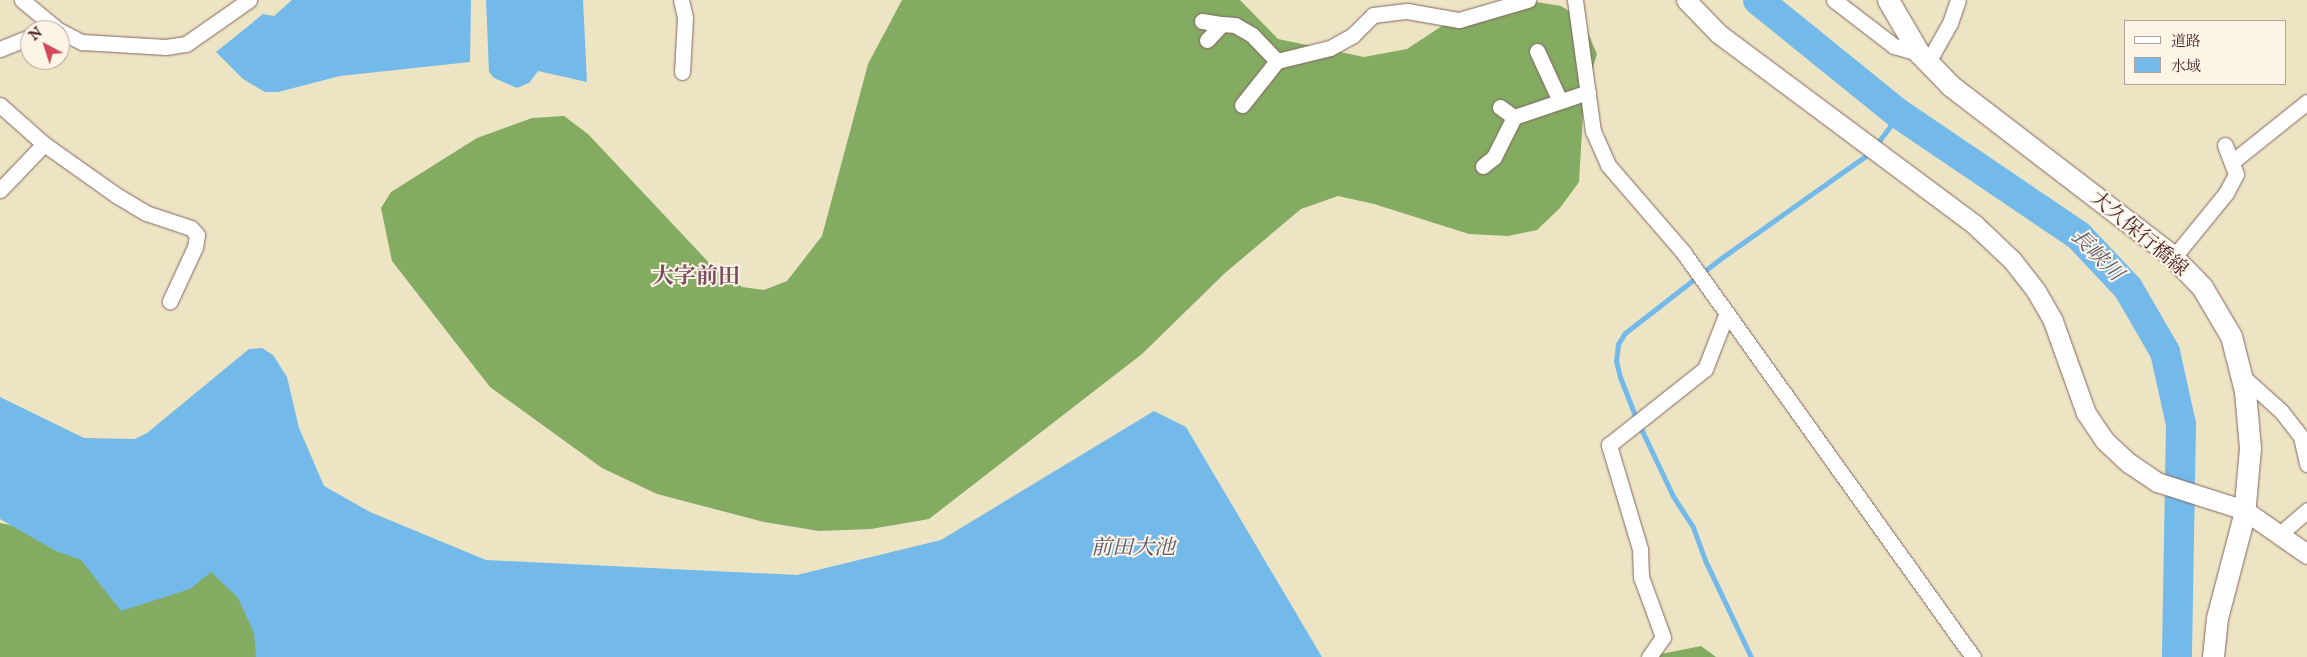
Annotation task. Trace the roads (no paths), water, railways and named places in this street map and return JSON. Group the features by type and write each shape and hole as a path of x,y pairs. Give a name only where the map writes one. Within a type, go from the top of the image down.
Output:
{"main road":[{"name":"大久保行橋線","path":"1888,0 1924,57 1994,120 2173,258 2202,287 2231,336 2242,376 2250,448 2244,510 2217,618 2213,657"}],"street":[{"path":"24,0 45,20"},
{"path":"70,37 82,42 166,47 186,44 249,0"},
{"path":"681,0 685,18 682,72"},
{"path":"1242,105 1277,61 1330,48 1352,35 1372,15 1407,11 1459,20 1491,5 1528,0"},
{"path":"1575,0 1593,131 1608,165 1683,252 1726,315 1974,657"},
{"path":"1686,0 1719,34 1975,225 2012,260 2036,291 2053,321 2086,413 2104,440 2129,463 2157,482 2244,510 2281,533 2307,554"},
{"path":"1834,0 1894,46 1924,57 1950,23 1958,0"},
{"path":"1202,21 1235,25 1252,35 1277,61"},
{"path":"1207,40 1222,24"},
{"path":"0,49 20,41"},
{"path":"1537,51 1560,102"},
{"path":"1483,166 1494,157 1514,117 1588,92"},
{"path":"2232,162 2307,102"},
{"path":"0,105 44,144 146,213 192,228 197,235 194,247 170,300"},
{"path":"1500,107 1514,117"},
{"path":"0,190 44,144"},
{"path":"2173,258 2226,193 2236,174 2226,145"},
{"path":"1650,657 1663,637 1641,577 1640,549 1609,445 1706,369 1726,315"},
{"path":"2242,376 2281,411 2301,437 2307,464"},
{"path":"2281,533 2307,510"}],"water":[{"path":"292,0 471,0 470,62 340,76 278,92 265,92 243,79 216,52 263,14 274,16"},
{"path":"486,0 583,0 587,82 538,71 529,83 517,88 494,78 489,72"},
{"name":"前田大池","path":"262,348 273,355 287,377 299,428 324,486 370,512 486,560 797,575 941,540 1154,411 1186,427 1322,657 256,657 254,633 238,598 211,572 190,589 121,611 81,560 56,551 0,519 0,397 84,438 135,439 147,433 249,349"}],"waterway":[{"name":"長峡川","path":"1758,0 1899,114 2079,236 2128,288 2165,352 2181,424 2177,657"},
{"path":"1876,145 1899,114"},
{"path":"1751,657 1705,560 1693,527 1673,496 1636,418 1620,377 1616,361 1618,344 1625,333 1720,259 1871,152"}],"district":[{"name":"大字前田","path":"696,278"}]}
